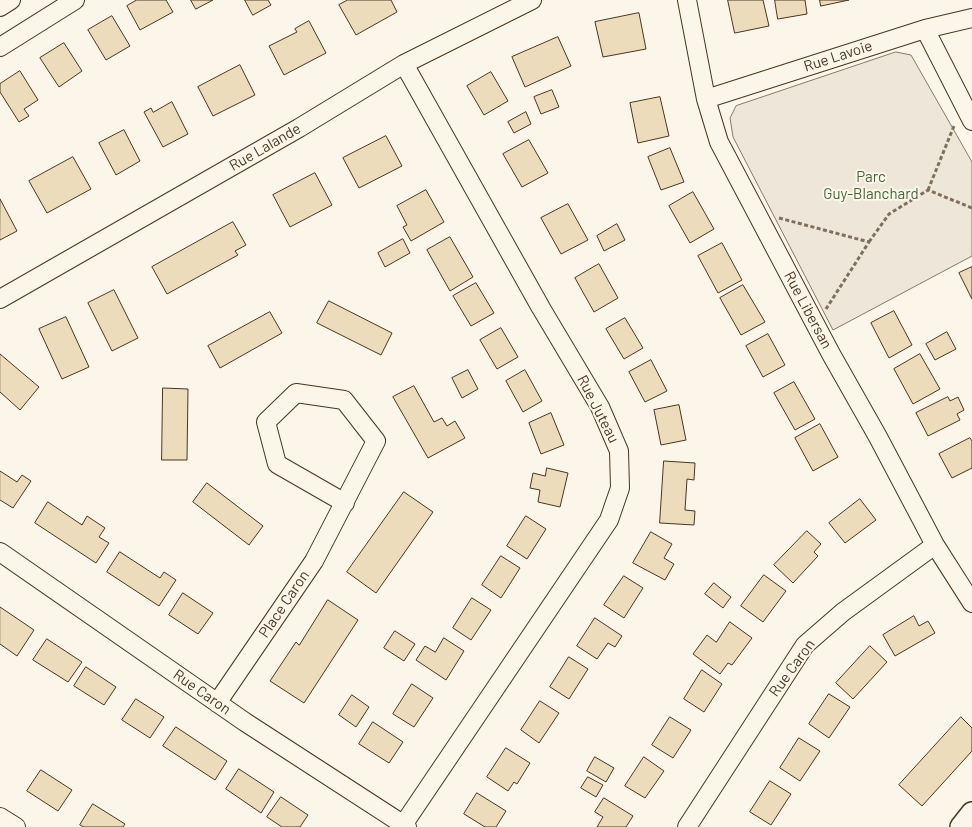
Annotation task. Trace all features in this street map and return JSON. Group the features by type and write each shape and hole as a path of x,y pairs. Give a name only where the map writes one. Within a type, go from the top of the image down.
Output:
{"street":[{"path":"0,7 11,0"},
{"path":"0,47 75,0"},
{"name":"Rue Lalande","path":"0,299 299,128 404,64 532,0"},
{"name":"Rue Libersan","path":"687,0 706,99 719,142 935,545 972,603"},
{"name":"Rue Lavoie","path":"706,99 925,29 972,18"},
{"path":"925,29 972,121"},
{"name":"Rue Juteau","path":"404,64 541,308 600,407 619,451 620,488 609,520 405,826"},
{"name":"Place Caron","path":"217,703 314,561 345,503 376,441 344,400 296,393 266,422 277,464 345,503"},
{"name":"Rue Caron","path":"687,827 806,645 843,612 935,545"},
{"name":"Rue Caron","path":"0,552 217,703 405,826"},
{"path":"961,827 972,813"},
{"path":"0,817 16,827"}],"path":[{"path":"816,326 889,214 928,190 963,104"},
{"path":"928,190 972,208"},
{"path":"756,213 870,242"}],"green space":[{"name":"Parc Guy-Blanchard","path":"896,52 911,55 972,162 972,256 833,330 733,137 730,118 736,106"}],"building":[{"path":"137,0 166,0 173,12 140,30 127,6"},
{"path":"191,0 213,0 196,9"},
{"path":"245,0 268,0 271,5 253,15"},
{"path":"348,0 391,0 397,12 356,35 339,5"},
{"path":"728,0 763,0 769,26 735,33"},
{"path":"775,0 805,0 807,14 778,19"},
{"path":"820,0 849,0 821,6"},
{"path":"639,13 646,49 603,57 595,22"},
{"path":"112,16 130,46 106,60 88,30"},
{"path":"309,21 326,53 284,75 269,46 297,32 295,29"},
{"path":"558,37 571,66 525,87 512,57"},
{"path":"64,43 82,71 59,87 40,58"},
{"path":"240,65 255,95 213,116 198,87"},
{"path":"20,71 38,100 24,109 29,116 19,122 0,92 0,84"},
{"path":"491,72 508,101 484,115 467,86"},
{"path":"552,90 559,107 541,114 534,97"},
{"path":"660,97 669,136 638,143 630,103"},
{"path":"172,102 188,134 163,147 144,112 151,108 153,112"},
{"path":"526,112 531,124 514,133 508,122"},
{"path":"124,130 140,161 116,175 99,143"},
{"path":"386,136 402,166 359,188 343,158"},
{"path":"529,140 548,173 522,187 503,154"},
{"path":"670,148 684,182 661,190 648,157"},
{"path":"73,157 91,189 47,213 29,181"},
{"path":"315,173 332,205 290,227 273,195"},
{"path":"426,190 444,222 411,241 403,227 407,225 397,206"},
{"path":"693,192 714,229 690,243 669,206"},
{"path":"0,199 17,231 0,240"},
{"path":"568,204 588,240 561,254 541,218"},
{"path":"233,222 246,245 235,251 238,255 167,294 152,267"},
{"path":"617,224 625,240 604,251 597,236"},
{"path":"450,237 473,277 450,291 427,250"},
{"path":"403,239 410,253 385,267 378,253"},
{"path":"722,243 742,280 718,293 698,256"},
{"path":"599,264 618,298 594,312 575,278"},
{"path":"972,267 972,299 959,273"},
{"path":"476,283 494,313 471,326 453,296"},
{"path":"743,285 765,322 741,335 720,298"},
{"path":"114,290 138,338 112,351 88,303"},
{"path":"329,301 392,333 381,355 317,323"},
{"path":"894,311 912,345 889,358 871,323"},
{"path":"270,312 282,333 220,368 208,346"},
{"path":"66,317 89,367 62,379 39,329"},
{"path":"625,318 643,348 624,359 606,329"},
{"path":"501,328 518,357 497,369 480,340"},
{"path":"947,332 956,349 935,360 926,344"},
{"path":"768,334 785,365 763,377 746,346"},
{"path":"0,354 39,387 20,410 0,392"},
{"path":"920,354 940,389 913,404 894,369"},
{"path":"651,360 667,391 645,402 629,372"},
{"path":"468,370 478,389 462,398 452,378"},
{"path":"525,370 542,401 523,412 506,381"},
{"path":"794,382 815,419 795,430 774,393"},
{"path":"414,386 434,422 442,418 447,426 455,421 465,438 428,458 393,397"},
{"path":"163,388 188,389 187,460 162,460"},
{"path":"948,397 950,401 958,397 964,410 957,414 960,420 928,436 916,413"},
{"path":"679,405 686,440 661,445 654,410"},
{"path":"551,413 564,445 541,454 529,423"},
{"path":"820,424 838,457 813,471 795,438"},
{"path":"970,438 972,441 972,468 952,478 939,454"},
{"path":"664,461 695,463 694,480 687,479 685,510 695,511 694,525 660,523"},
{"path":"547,468 568,473 560,507 538,502 540,490 530,488 533,473 545,476"},
{"path":"0,471 17,482 22,475 31,481 13,508 0,500"},
{"path":"207,483 263,526 249,545 193,502"},
{"path":"404,492 433,512 376,593 347,572"},
{"path":"860,499 876,520 845,543 829,523"},
{"path":"48,502 82,525 87,516 105,528 99,537 109,543 96,563 35,523"},
{"path":"526,516 546,529 527,559 507,546"},
{"path":"807,531 821,544 814,552 818,556 793,583 774,565"},
{"path":"651,532 672,544 664,558 674,564 665,580 633,563"},
{"path":"120,552 160,578 164,572 176,580 159,606 107,572"},
{"path":"501,556 520,568 501,598 482,585"},
{"path":"764,575 786,591 763,622 741,606"},
{"path":"624,576 643,588 624,618 604,605"},
{"path":"714,583 731,597 723,608 705,594"},
{"path":"183,593 213,613 198,634 169,615"},
{"path":"472,598 491,610 471,640 453,628"},
{"path":"328,600 358,620 304,703 270,681 296,642 299,645"},
{"path":"0,607 34,630 17,656 0,644"},
{"path":"914,616 919,626 928,621 935,633 895,656 883,635"},
{"path":"595,618 622,636 615,647 608,643 597,659 577,646"},
{"path":"730,622 752,638 732,665 728,663 720,674 693,654 707,635 716,642"},
{"path":"395,631 415,644 404,661 384,648"},
{"path":"444,638 464,651 446,680 416,660 425,646 435,652"},
{"path":"47,639 82,662 68,682 33,660"},
{"path":"870,646 887,662 853,699 836,683"},
{"path":"569,657 588,669 569,699 550,687"},
{"path":"86,667 116,687 104,705 74,686"},
{"path":"702,670 722,684 704,712 684,699"},
{"path":"412,684 433,698 414,727 393,714"},
{"path":"829,694 850,707 829,738 809,724"},
{"path":"352,695 369,707 356,727 339,715"},
{"path":"136,699 164,717 150,738 122,720"},
{"path":"540,701 559,713 539,743 521,730"},
{"path":"670,717 691,730 673,758 652,745"},
{"path":"961,717 972,728 972,751 922,806 899,785"},
{"path":"373,722 403,742 389,763 359,744"},
{"path":"176,727 227,761 215,780 163,746"},
{"path":"799,738 820,751 800,781 780,768"},
{"path":"506,748 530,763 517,784 514,782 508,791 487,777"},
{"path":"595,757 614,768 606,782 587,771"},
{"path":"644,757 664,771 645,798 625,786"},
{"path":"239,769 274,792 261,813 226,789"},
{"path":"41,770 72,790 58,811 27,791"},
{"path":"588,777 603,785 596,797 581,788"},
{"path":"770,781 791,794 771,825 750,812"},
{"path":"477,793 506,811 496,827 485,827 464,814"},
{"path":"281,797 308,815 300,827 282,827 267,817"},
{"path":"604,798 633,816 626,827 597,827 603,817 595,812"},
{"path":"93,804 125,824 123,827 84,827 80,825"}]}
